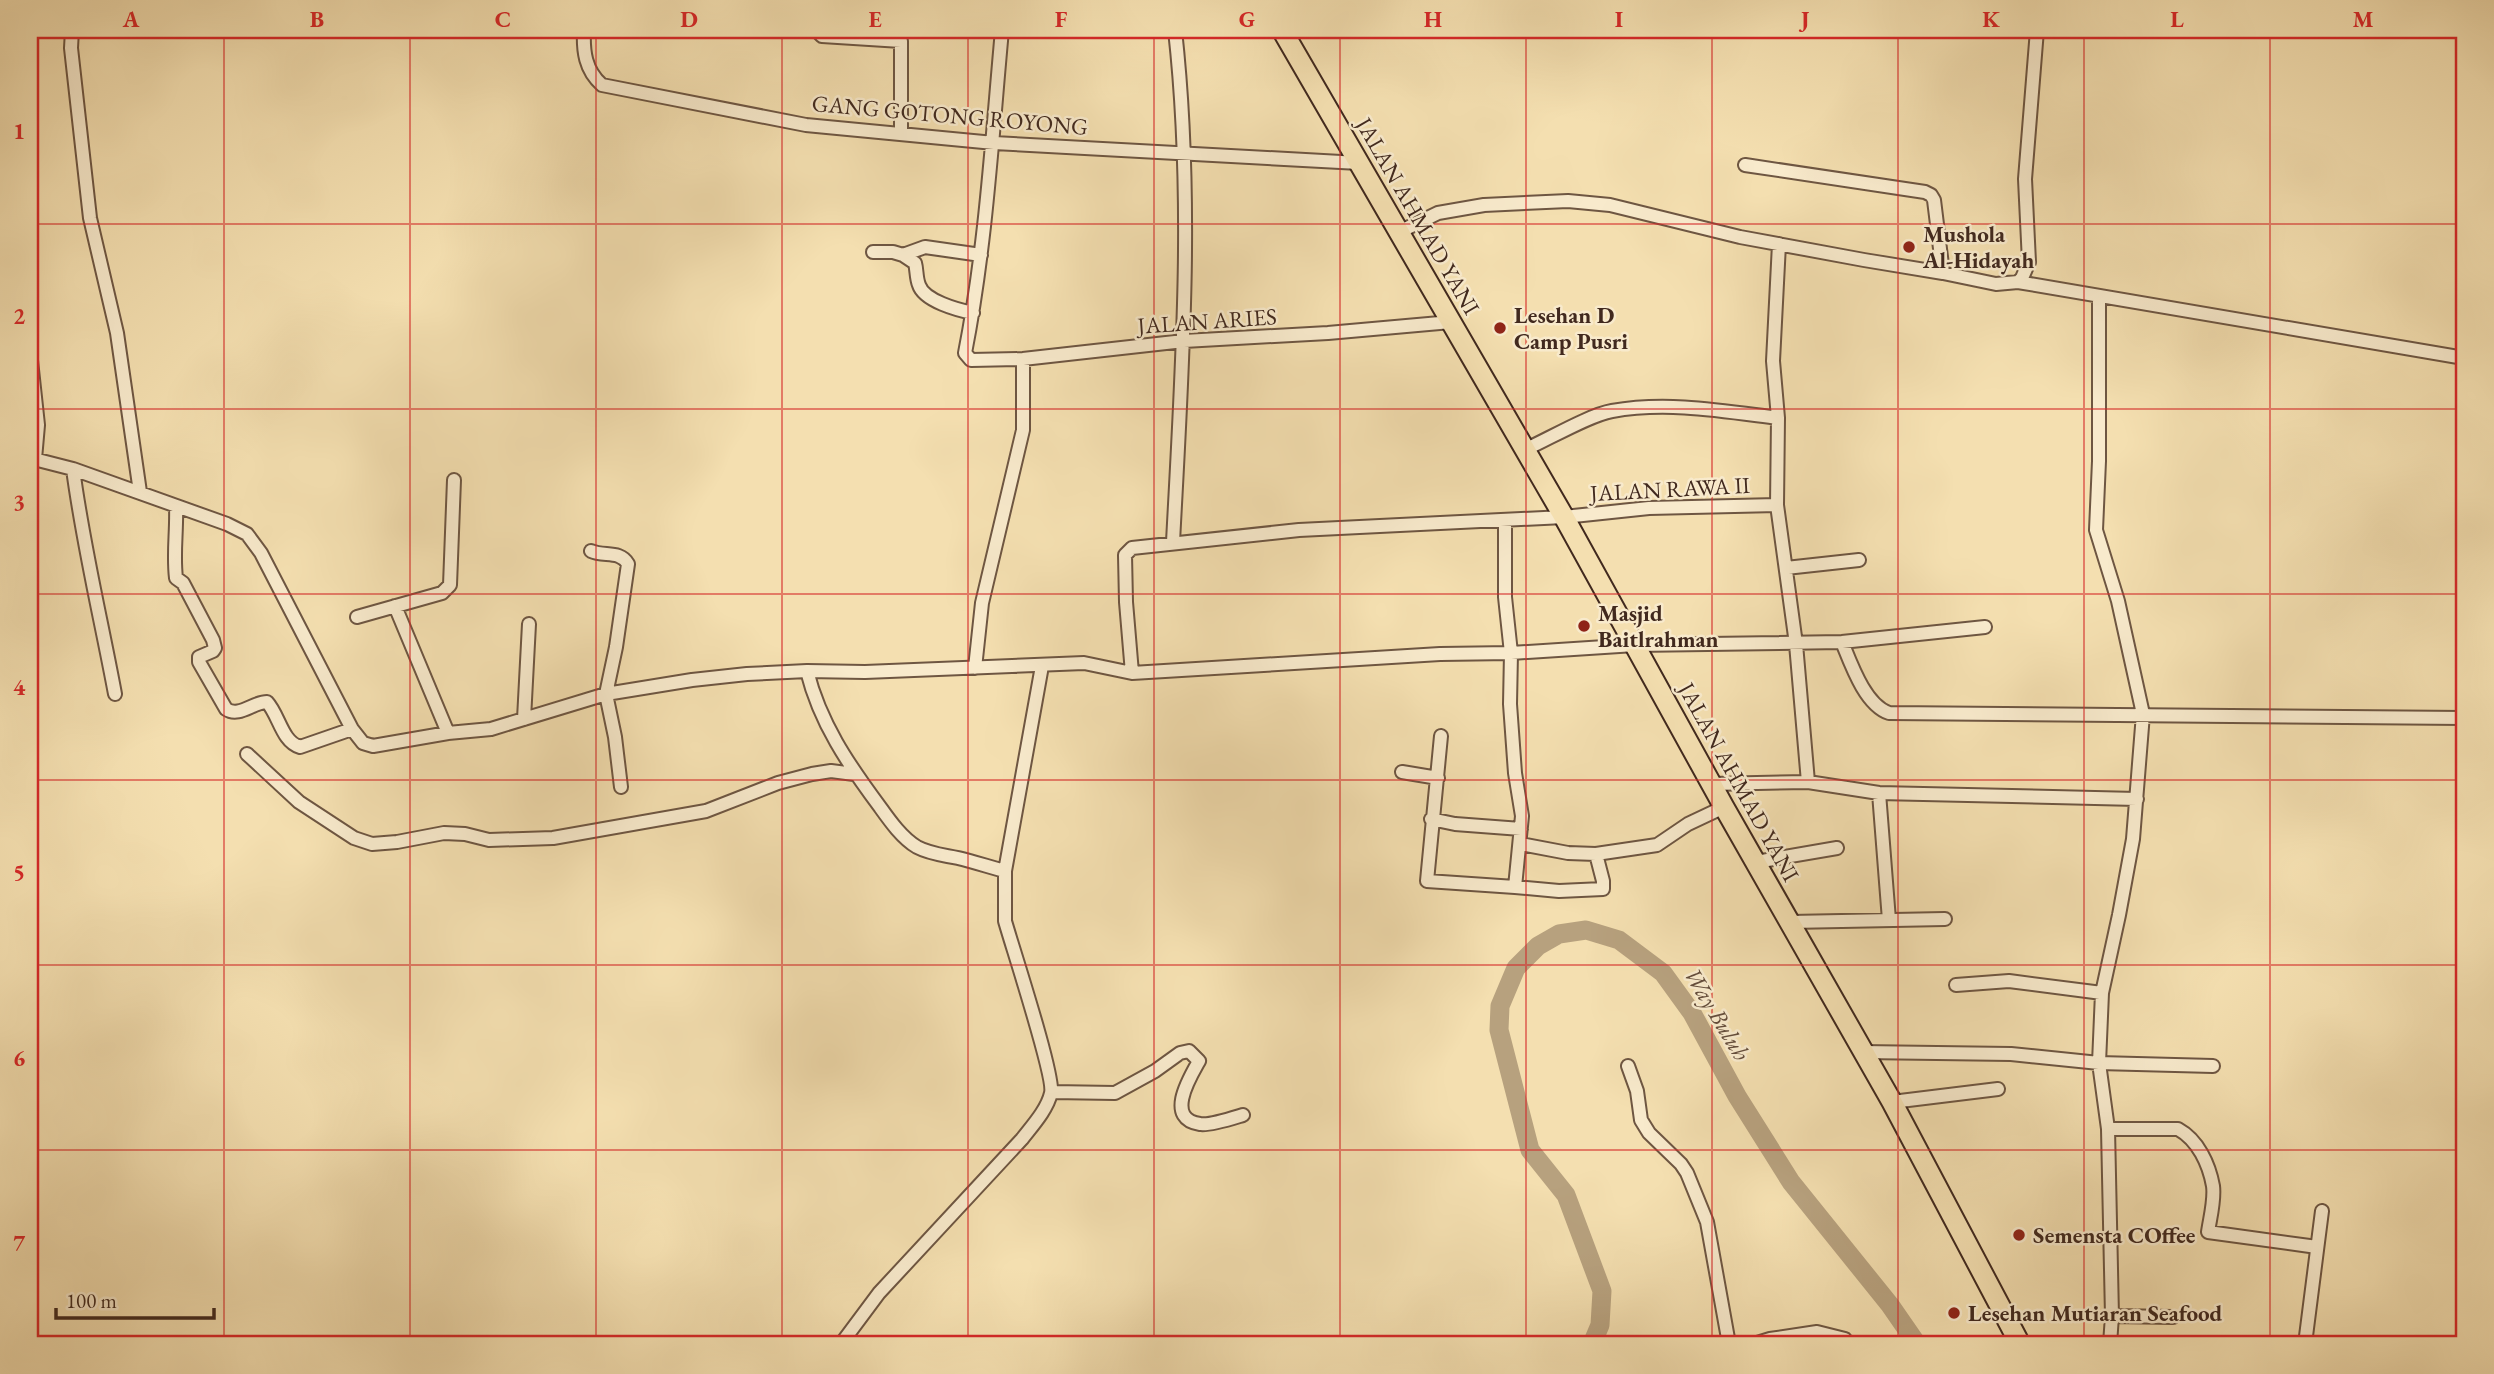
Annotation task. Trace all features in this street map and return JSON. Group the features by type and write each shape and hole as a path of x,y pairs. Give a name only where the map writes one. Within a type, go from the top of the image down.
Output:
{"highway":[{"name":"JALAN AHMAD YANI","path":"1282,30 1564,517 1711,784 1892,1102 2020,1344"}],"street":[{"path":"72,30 71,48 90,218 117,333 140,492"},
{"name":"GANG GOTONG ROYONG","path":"584,30 587,65 591,76 601,85 806,125 994,143 1359,163"},
{"path":"816,30 822,36 902,35 901,134"},
{"path":"873,252 902,255 915,263 918,285 923,292 952,308 973,313 994,143 1002,30"},
{"path":"1173,542 1187,238 1185,152 1175,30"},
{"path":"2018,282 2029,262 2025,178 2038,30"},
{"path":"1745,164 1931,195 1934,200 1943,273"},
{"path":"1399,232 1438,213 1484,205 1568,201 1610,205 1740,237 1996,284 2018,282 2464,358"},
{"path":"1779,244 1773,361 1778,418 1777,505 1796,644 1808,782"},
{"path":"902,255 925,247 981,255"},
{"path":"2099,296 2099,461 2096,530 2118,601 2143,714 2133,839 2102,993 2099,1063 2108,1129 2112,1316 2110,1344"},
{"name":"JALAN ARIES","path":"973,313 965,353 971,360 1023,359 1184,341 1328,333 1451,322"},
{"path":"30,351 38,425 32,458 140,492 228,524 247,534 261,553 352,729 363,743 373,746 447,733 491,729 606,694 692,680 807,671 865,672 1084,663 1132,673 1634,645 1842,642 1984,627"},
{"path":"975,668 982,603 1023,430 1023,359"},
{"path":"1524,450 1612,411 1698,407 1778,418"},
{"path":"73,469 82,535 115,694"},
{"path":"357,617 442,593 450,585 454,480"},
{"name":"JALAN RAWA II","path":"1132,673 1125,555 1132,548 1298,530 1564,517 1649,508 1777,505"},
{"path":"176,506 177,542 173,550 176,578 183,583 213,640 213,652 202,654 199,662 226,709 238,712 267,702 288,739 300,747 352,729"},
{"path":"1505,520 1505,597 1511,653 1512,736 1521,806 1521,844 1515,887"},
{"path":"591,551 624,557 628,564 606,694 621,787"},
{"path":"1786,568 1859,560"},
{"path":"395,606 447,733"},
{"path":"524,719 529,624"},
{"path":"1842,642 1858,679 1876,705 1889,712 2464,718"},
{"path":"841,1344 879,1293 1022,1139 1042,1112 1052,1092 1004,921 1005,871 1042,666"},
{"path":"807,671 814,698 833,740 854,774 891,821 916,846 939,856 1005,871"},
{"path":"1441,736 1427,881 1559,891 1603,889 1604,881 1596,854"},
{"path":"247,754 299,802 354,838 372,844 444,833 465,834 489,840 553,838 706,811 778,783 811,774 831,771 854,774"},
{"path":"1402,772 1438,778"},
{"path":"1711,784 1808,782 1879,793 2137,799"},
{"path":"1879,793 1889,919"},
{"path":"1521,844 1568,853 1596,854 1657,845 1688,824 1724,807"},
{"path":"1431,819 1455,824 1521,829"},
{"path":"1756,862 1837,848"},
{"path":"1790,922 1945,919"},
{"path":"1956,985 2009,981 2102,993"},
{"path":"1052,1092 1115,1093 1155,1071 1180,1053 1189,1051 1199,1061 1182,1094 1181,1108 1186,1117 1200,1124 1243,1115"},
{"path":"1862,1052 2011,1054 2099,1063 2213,1066"},
{"path":"1628,1066 1637,1091 1641,1120 1649,1133 1687,1173 1707,1222 1729,1344"},
{"path":"1892,1102 1998,1089"},
{"path":"2108,1129 2178,1129 2186,1134 2201,1150 2213,1188 2208,1232 2317,1247"},
{"path":"2305,1344 2322,1211"},
{"path":"2112,1316 2173,1317"},
{"path":"1754,1344 1817,1332 1845,1339"}],"waterway":[{"name":"Way Buluh","path":"1592,1344 1600,1325 1602,1291 1566,1195 1530,1150 1499,1030 1500,1006 1516,968 1538,946 1559,934 1586,930 1619,940 1663,973 1692,1013 1737,1096 1791,1182 1890,1305 1917,1344"}],"place":[{"name":"Mushola Al-Hidayah","path":"1909,247"},
{"name":"Lesehan D Camp Pusri","path":"1500,328"},
{"name":"Masjid Baitlrahman","path":"1584,626"},
{"name":"Semensta COffee","path":"2019,1235"},
{"name":"Lesehan Mutiaran Seafood","path":"1954,1313"}]}
